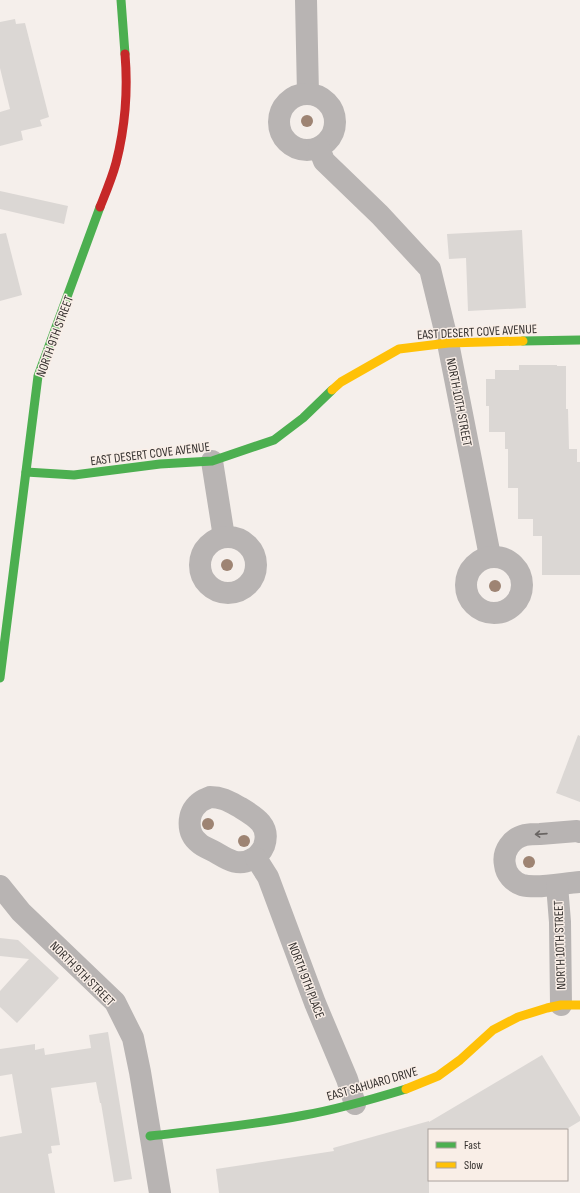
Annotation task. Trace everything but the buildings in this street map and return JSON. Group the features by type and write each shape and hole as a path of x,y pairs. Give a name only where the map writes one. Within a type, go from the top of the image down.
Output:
{"street":[{"name":"NORTH 9TH STREET","path":"0,678 38,376 116,164 124,122 127,76 121,0"},
{"path":"306,0 308,94"},
{"path":"308,94 317,96 326,101 332,108 336,126 333,135 327,143 319,148 310,151 301,150 285,141 281,133 279,123 280,114 284,106 299,95 308,94"},
{"name":"NORTH 10TH STREET","path":"319,148 324,161 380,215 430,269 448,342 490,556"},
{"name":"EAST DESERT COVE AVENUE","path":"26,472 74,475 160,464 212,460 274,440 303,418 341,382 399,349 448,342 580,340"},
{"path":"212,460 224,537"},
{"name":"NORTH 10TH STREET","path":"580,832 525,835 514,840 508,847 505,854 504,863 509,876 514,881 528,886 557,885 580,882"},
{"name":"NORTH 9TH PLACE","path":"256,858 268,877 315,1003 347,1079 355,1104"},
{"name":"NORTH 10TH STREET","path":"557,885 560,922 571,1005"},
{"name":"NORTH 9TH STREET","path":"0,886 21,912 116,1002 133,1038 160,1193"},
{"name":"EAST SAHUARO DRIVE","path":"150,1136 258,1123 306,1115 355,1104 407,1089 438,1076 460,1060 493,1030 518,1017 547,1008 571,1005"}],"traffic: fast":[{"path":"121,0 125,54"},
{"path":"0,678 38,376 100,207"},
{"path":"523,341 580,340"},
{"path":"26,472 74,475 160,464 212,461 274,440 303,418 332,390"},
{"path":"150,1136 286,1119 343,1107 406,1089"}],"traffic: slow":[{"path":"332,390 341,382 399,349 448,343 523,341"},
{"path":"406,1089 438,1076 460,1060 493,1030 518,1017 561,1005 580,1005"}],"traffic: jam":[{"path":"100,207 114,169 122,136 126,95 125,54"}]}
